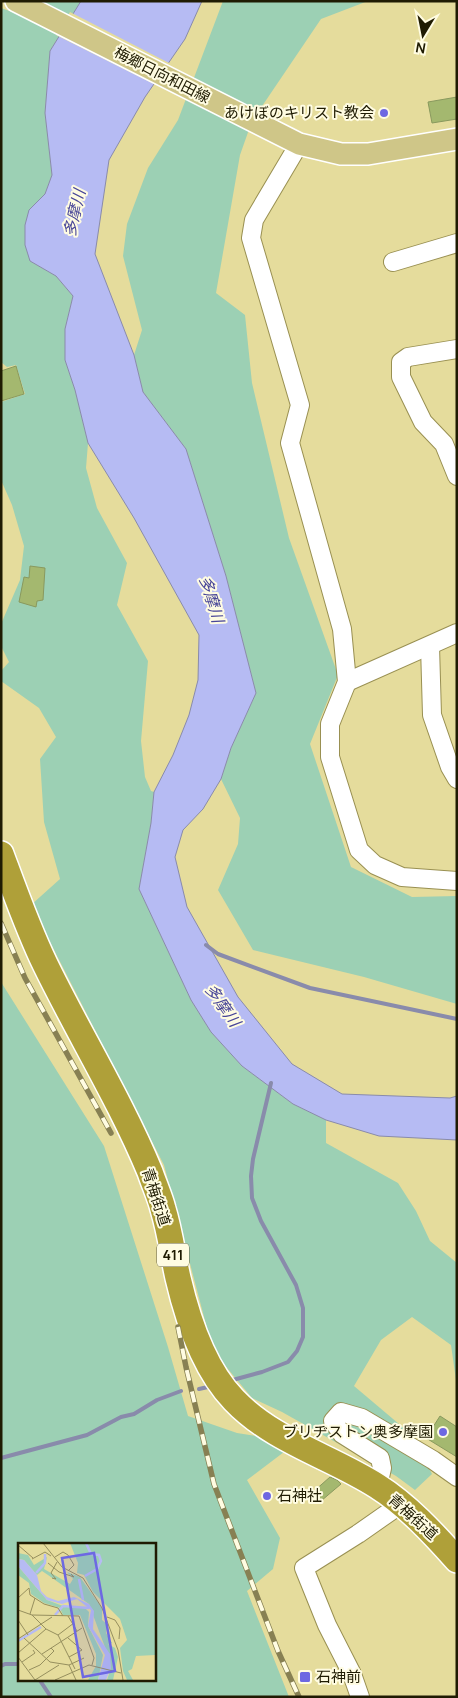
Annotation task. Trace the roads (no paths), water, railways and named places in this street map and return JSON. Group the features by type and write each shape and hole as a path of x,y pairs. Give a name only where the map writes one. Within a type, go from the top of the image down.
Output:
{"highway":[{"name":"青梅街道","path":"1,854 23,915 45,964 122,1112 149,1172 163,1209 178,1281 208,1367 235,1401 261,1422 275,1432 378,1486 423,1523 457,1560"}],"main road":[{"name":"梅郷日向和田線","path":"16,1 298,144 341,154 368,154 457,139"}],"street":[{"path":"298,144 254,220 251,238 300,405 290,442 342,629 347,682 330,724 330,757 359,850 375,865 402,877 457,881"},
{"path":"393,262 457,243"},
{"path":"457,349 408,358 401,362 400,370 401,377 422,422 444,444 457,476"},
{"path":"347,682 457,634"},
{"path":"430,646 432,715 455,770"},
{"path":"378,1486 382,1468 380,1458 342,1434 333,1421 341,1412 362,1418 433,1460 457,1477"},
{"path":"360,1697 352,1674 327,1625 304,1568 401,1504"}],"water":[{"name":"多摩川","path":"81,1 202,1 185,39 145,97 109,160 95,254 134,355 143,392 186,449 226,576 256,693 231,748 221,779 203,809 183,830 175,857 187,907 238,997 292,1064 342,1094 450,1098 457,1096 457,1140 379,1136 326,1120 293,1104 242,1066 211,1032 191,1000 139,889 151,823 154,792 173,755 189,715 198,680 199,635 134,518 88,443 75,390 65,360 65,329 73,296 56,276 30,261 25,245 25,225 29,210 45,194 52,175 45,113 50,51"}],"waterway":[{"path":"206,945 218,954 310,988 457,1019"},
{"path":"229,1381 262,1372 288,1362 297,1351 303,1337 303,1308 296,1285 261,1221 252,1198 251,1176 253,1159 271,1083"},
{"path":"199,1389 208,1387"},
{"path":"1,1458 87,1435 121,1417 134,1414 157,1400 181,1391"},
{"path":"1,1666 5,1664 18,1664"},
{"path":"40,1680 51,1697"}],"railway":[{"path":"1,923 25,978 111,1133"},
{"path":"178,1327 214,1484 278,1651 299,1697"}],"place":[{"name":"あけぼのキリスト教会","path":"384,113"},
{"name":"ブリヂストン奥多摩園","path":"443,1432"},
{"name":"石神社","path":"267,1496"},
{"name":"石神前","path":"305,1677"}]}
